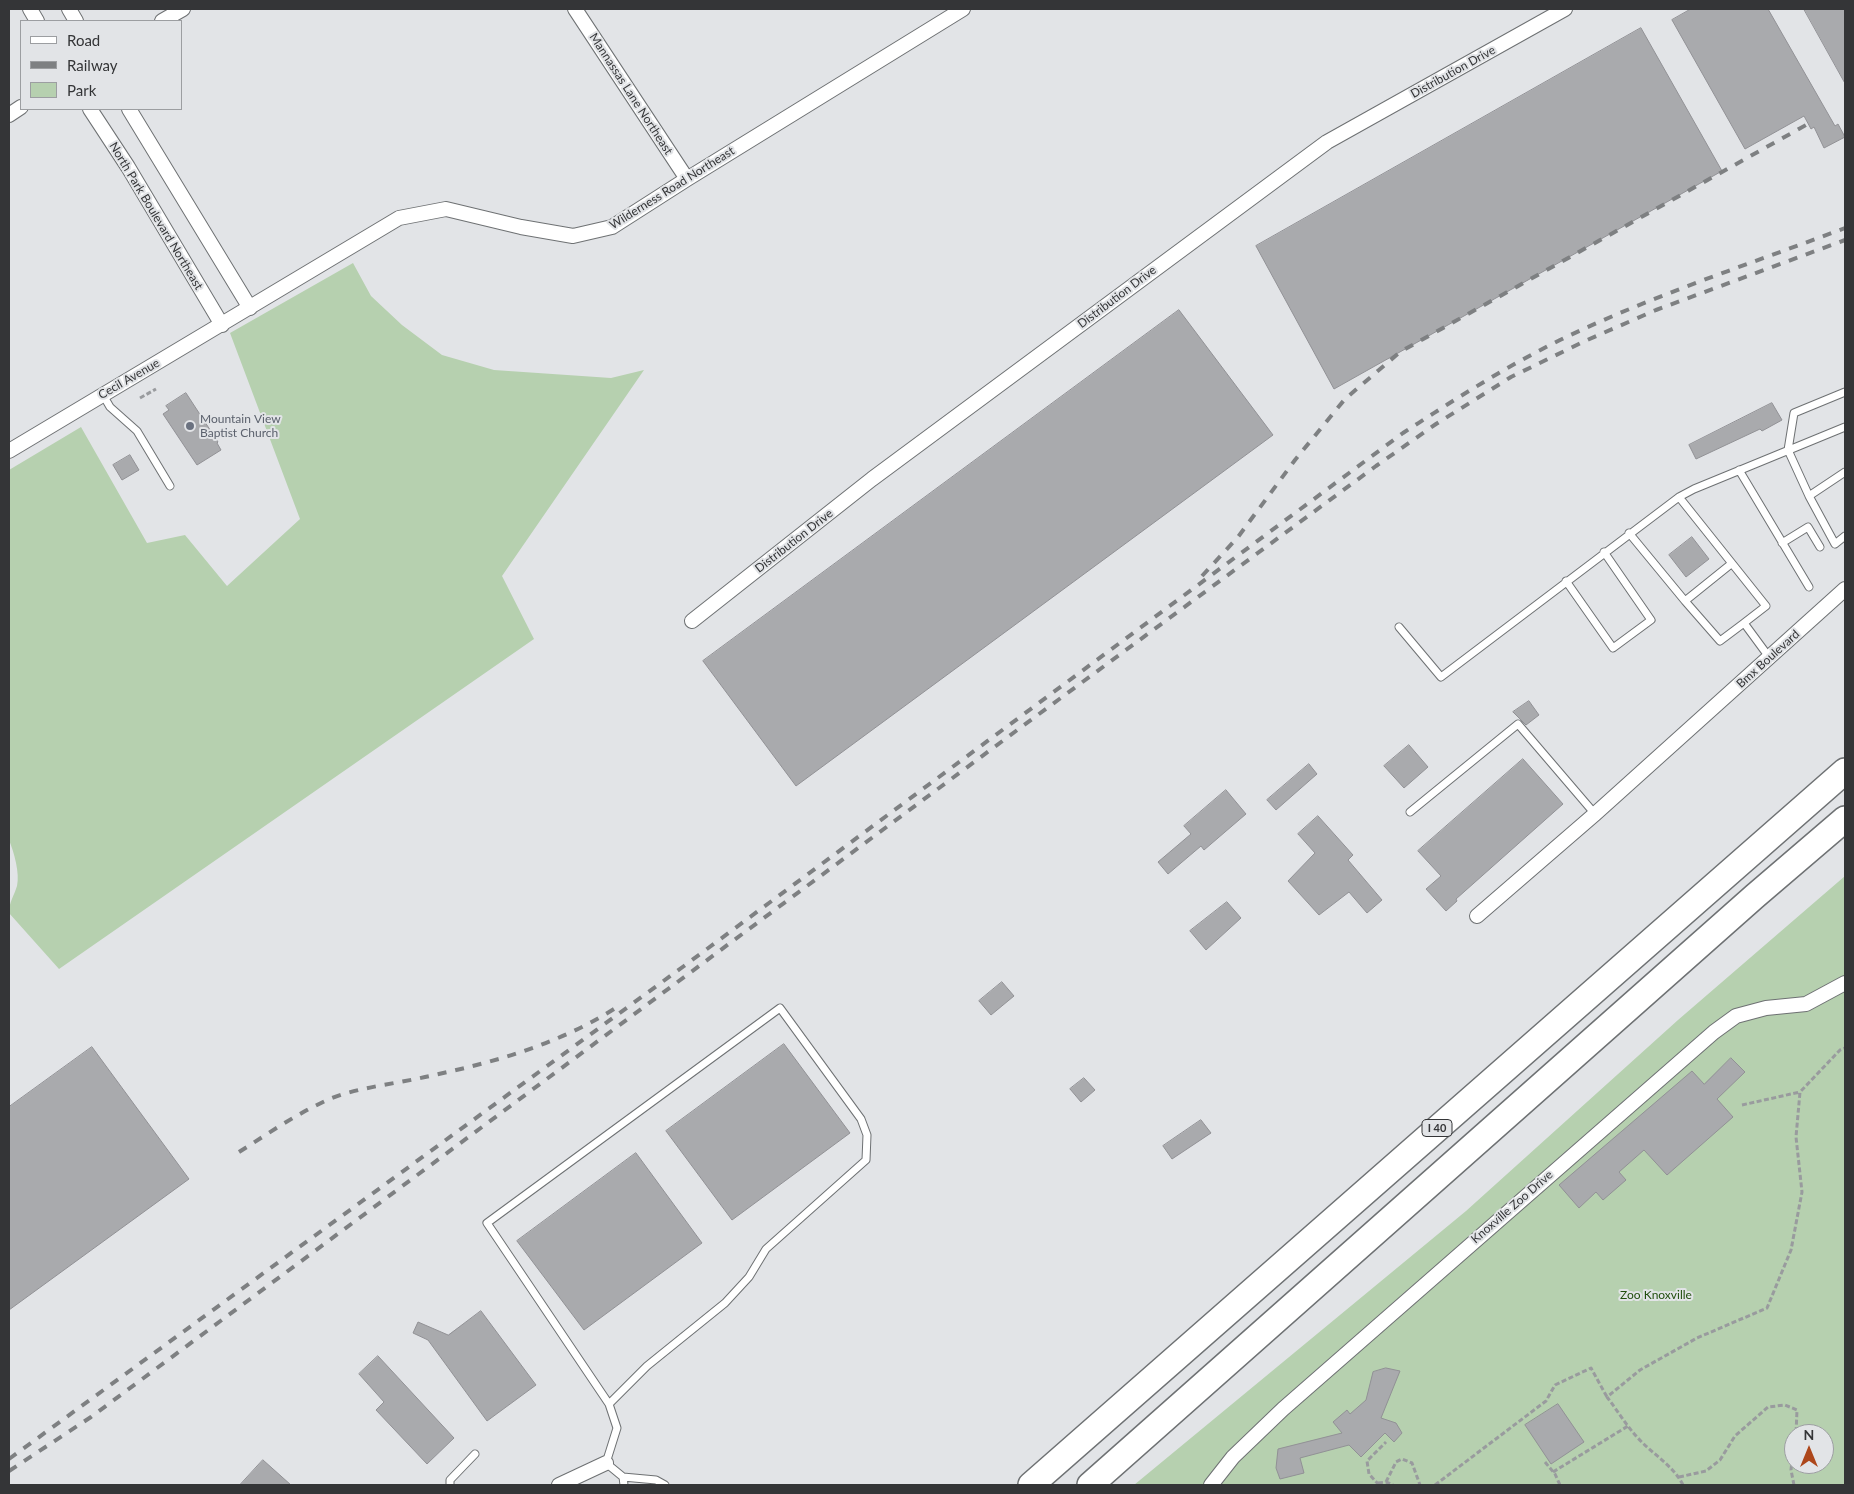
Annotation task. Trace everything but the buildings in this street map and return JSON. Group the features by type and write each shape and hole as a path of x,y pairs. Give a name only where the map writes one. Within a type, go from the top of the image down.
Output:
{"highway":[{"name":"I 40","path":"1031,1485 1845,771"},
{"path":"1090,1485 1755,896 1845,819"}],"street":[{"path":"30,9 36,20"},
{"path":"69,9 75,20"},
{"path":"164,20 183,9"},
{"name":"Mannassas Lane Northeast","path":"575,9 687,178"},
{"name":"Wilderness Road Northeast","path":"250,308 399,218 446,209 521,227 573,236 612,227 687,178 963,9"},
{"name":"Distribution Drive","path":"692,621 872,479 1327,142 1565,9"},
{"path":"9,115 20,108"},
{"name":"North Park Boulevard Northeast","path":"91,110 128,167 222,325"},
{"path":"130,110 250,308"},
{"name":"Cecil Avenue","path":"9,451 102,394 250,308"},
{"name":"Bmx Boulevard","path":"1476,916 1595,814 1845,589"},
{"name":"Knoxville Zoo Drive","path":"1211,1485 1233,1457 1283,1409 1714,1032 1736,1016 1766,1008 1806,1004 1845,983"},
{"path":"559,1485 606,1463"}],"lane":[{"path":"1845,392 1794,413 1788,450 1809,496 1835,544 1845,536"},
{"path":"102,394 110,407 137,431 170,486"},
{"path":"1398,627 1442,677 1629,533 1679,498 1739,470 1845,427"},
{"path":"1739,470 1809,588"},
{"path":"1809,496 1845,472"},
{"path":"1629,533 1720,641 1766,606 1679,498"},
{"path":"1782,543 1808,527 1820,547"},
{"path":"1566,581 1613,648 1651,620 1604,552"},
{"path":"1685,601 1731,564"},
{"path":"1744,623 1769,657"},
{"path":"1410,812 1518,724 1595,814"},
{"path":"609,1404 647,1366 725,1303 749,1277 766,1249 866,1160 867,1135 860,1119 780,1008 487,1223 609,1404 617,1428 606,1463 624,1481 648,1479 659,1481 665,1485"},
{"path":"450,1485 453,1475 475,1454"}],"path":[{"path":"140,398 156,388"},
{"path":"1742,1105 1800,1092 1840,1050 1845,1048"},
{"path":"1607,1396 1640,1370 1697,1338 1767,1308 1791,1250 1802,1192 1796,1137 1800,1092"},
{"path":"1436,1485 1546,1401 1555,1385 1591,1368 1607,1396 1628,1426 1678,1477 1682,1485"},
{"path":"1678,1477 1706,1472 1720,1460 1736,1436 1768,1407 1785,1405 1797,1410 1796,1424"},
{"path":"1553,1472 1628,1426"},
{"path":"1386,1442 1367,1461 1369,1474 1378,1484 1386,1482 1393,1485"},
{"path":"1386,1482 1396,1462 1402,1459 1412,1463 1420,1485"},
{"path":"1545,1462 1560,1485"}],"green space":[{"path":"353,263 371,296 402,325 442,355 494,370 611,378 644,370 502,576 534,639 59,969 9,913 17,886 18,875 9,840 9,470 81,427 147,543 185,535 227,586 300,519 230,333"},
{"name":"Zoo Knoxville","path":"1845,876 1845,1485 1134,1485 1466,1211 1678,1020"}],"railway":[{"path":"1202,576 1238,537 1295,460 1345,399 1400,352 1806,125"},
{"path":"9,1459 684,966 1403,433 1461,396 1540,350 1594,324 1701,281 1845,228"},
{"path":"9,1471 91,1417 1020,728 1436,424 1511,377 1585,341 1656,310 1845,240"},
{"path":"239,1152 296,1116 332,1098 366,1088 474,1066 522,1052 569,1033 614,1009"}],"place":[{"name":"Mountain View Baptist Church","path":"190,426"}]}
